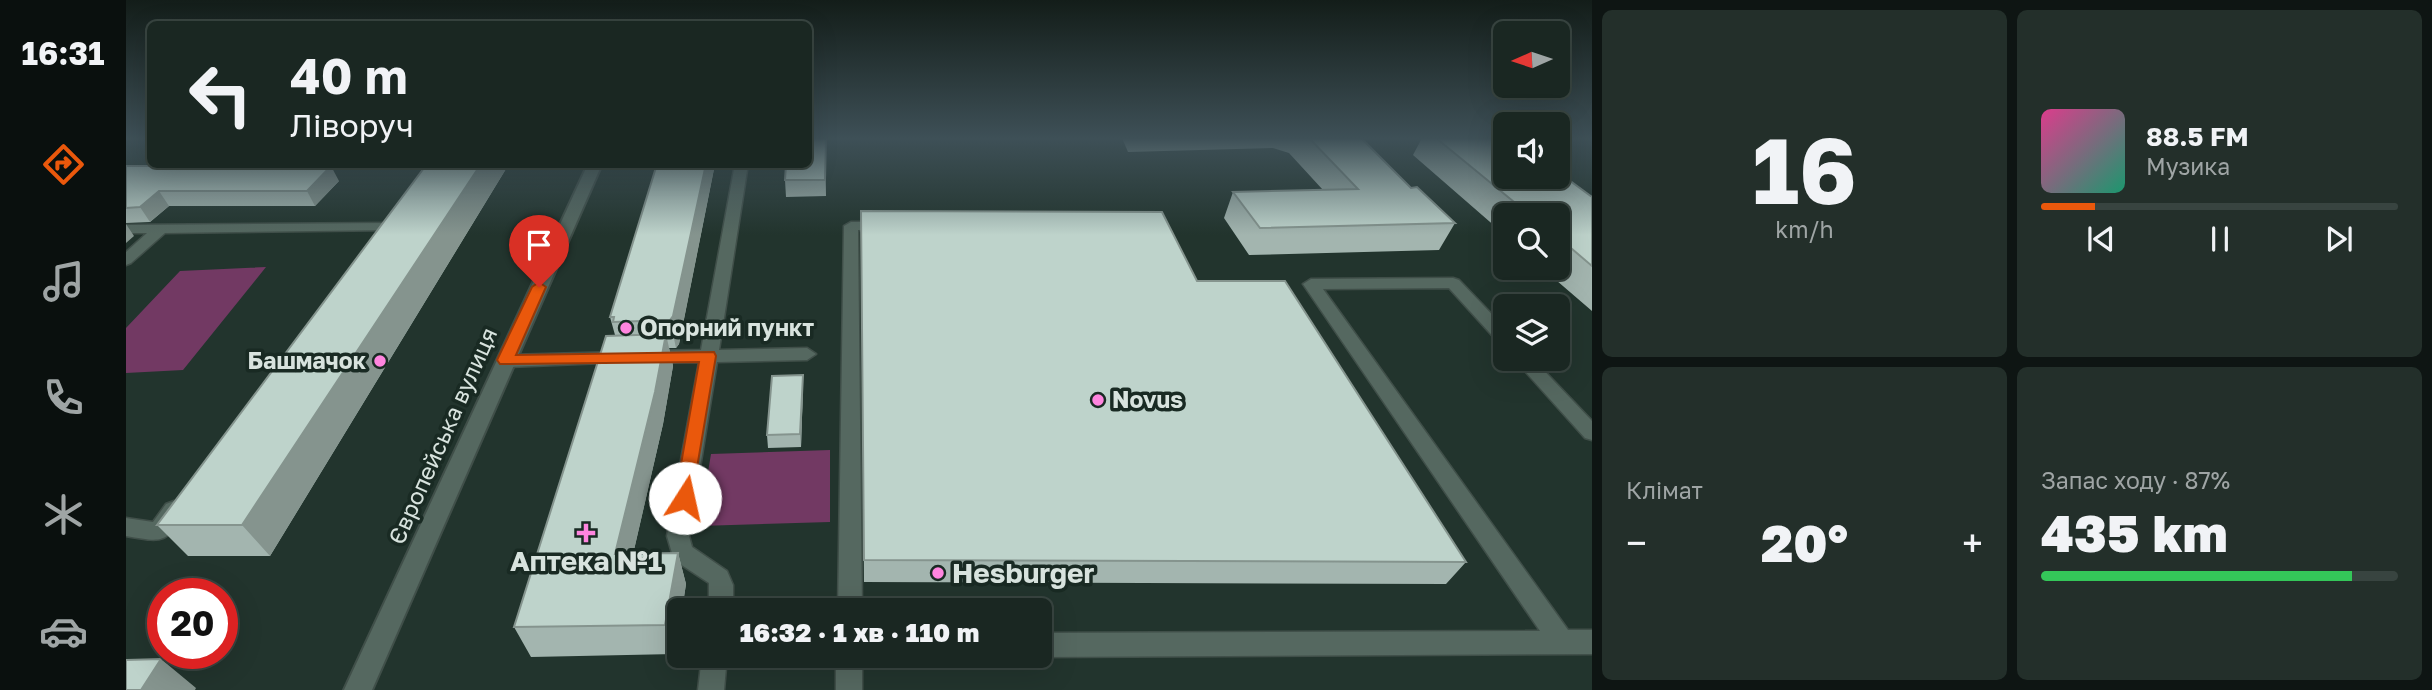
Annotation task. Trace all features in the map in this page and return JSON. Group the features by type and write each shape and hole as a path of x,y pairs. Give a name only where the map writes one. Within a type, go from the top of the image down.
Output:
{"street":[{"name":"Європейська вулиця","path":"358,690 591,170"}],"lane":[{"path":"721,598 722,580 716,571 682,553 678,545 741,170"},
{"path":"126,229 391,221 371,248"},
{"path":"849,598 851,226 907,225"},
{"path":"126,260 161,229"},
{"path":"1493,326 1454,283 1311,284 1563,642"},
{"path":"506,360 807,354"},
{"path":"1534,371 1592,433"},
{"path":"126,527 158,532 182,499"},
{"path":"1052,645 1592,642"},
{"path":"711,690 714,668"},
{"path":"849,668 849,690"}],"shaded area":[{"path":"266,267 183,370 126,373 126,328 180,271"},
{"path":"830,450 830,522 699,526 711,454"}],"building":[{"path":"126,170 327,170 307,191 159,191 140,207 126,208"},
{"path":"422,170 477,170 242,525 157,525"},
{"path":"655,170 705,170 673,316 670,320 613,322 614,317 610,317"},
{"path":"786,170 825,170 825,180 785,180"},
{"path":"1340,170 1393,170 1411,188 1417,187 1455,223 1260,228 1233,192 1358,189"},
{"path":"1475,170 1493,170 1493,185"},
{"path":"1570,181 1592,197 1592,266 1570,247 1570,203 1515,203 1498,189 1570,189"},
{"name":"Novus","path":"861,211 1162,212 1197,281 1285,281 1466,562 864,560"},
{"path":"666,334 655,392 615,554 678,553 670,598 667,598 665,625 514,627 606,336"},
{"path":"803,375 800,434 767,435 772,376"},
{"path":"147,659 147,669 155,669 141,690 126,690 126,660"}],"place":[{"name":"Опорний пункт","path":"626,328"},
{"name":"Башмачок","path":"380,361"},
{"name":"Novus","path":"1098,400"},
{"name":"Аптека №1","path":"586,533"},
{"name":"Hesburger","path":"938,573"}],"route":[{"path":"539,287 506,360 708,356 685,498"}]}
